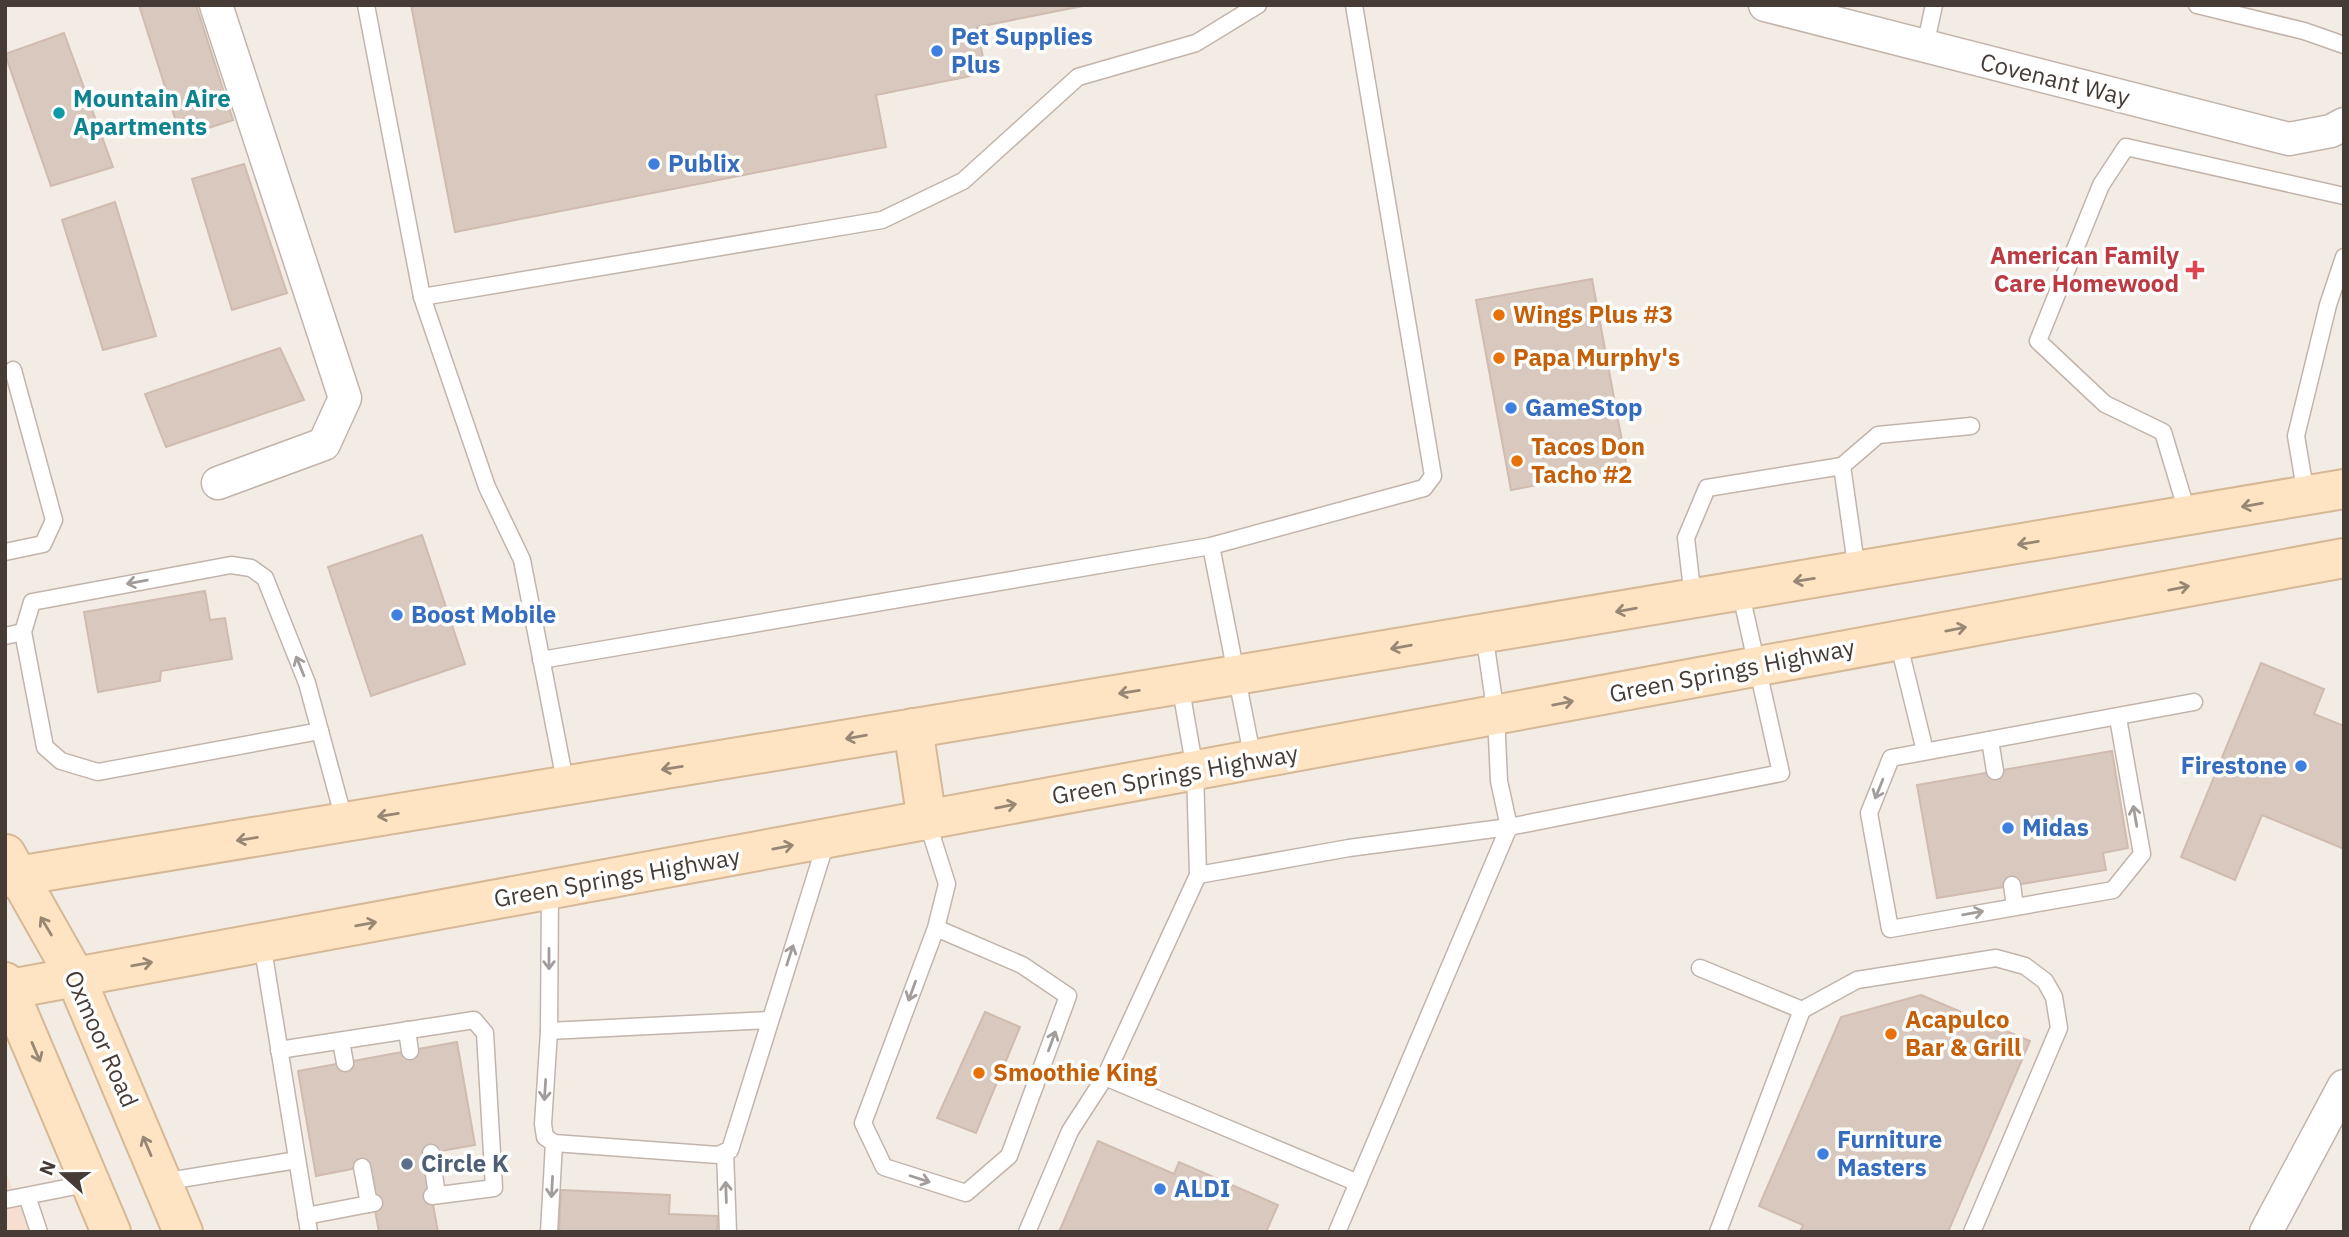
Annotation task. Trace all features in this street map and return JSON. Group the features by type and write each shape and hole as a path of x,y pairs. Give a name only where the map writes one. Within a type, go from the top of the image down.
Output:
{"main road":[{"path":"9,869 345,822 2344,489"},
{"name":"Green Springs Highway","path":"7,987 550,891 2344,558"},
{"path":"913,728 927,821"},
{"name":"Oxmoor Road","path":"9,869 75,976 183,1232"},
{"path":"7,987 111,1232"}],"street":[{"path":"216,5 345,398 324,444 218,483"},
{"name":"Covenant Way","path":"1765,5 2289,139 2331,131 2344,124"},
{"path":"2266,1232 2344,1086"}],"lane":[{"path":"366,5 422,298 487,487 522,560 566,786"},
{"path":"422,298 882,220 963,181 1078,77 1196,43 1258,5"},
{"path":"541,660 1211,546 1424,488 1433,476 1354,5"},
{"path":"1925,46 1934,5"},
{"path":"2197,5 2304,31 2344,44"},
{"path":"2189,516 2163,432 2105,404 2038,341 2101,185 2126,148 2344,196"},
{"path":"2306,495 2296,436 2328,305 2344,257"},
{"path":"5,552 43,544 54,520 13,370"},
{"path":"1693,598 1686,538 1707,488 1842,466 1878,435 1971,426"},
{"path":"1842,466 1857,571"},
{"path":"1211,546 1253,760"},
{"path":"320,731 98,772 61,761 45,747 23,632 32,601 232,565 251,568 264,578 307,683 345,822"},
{"path":"1198,875 1349,848 1509,827 1781,773 1740,590"},
{"path":"5,636 23,632"},
{"path":"1336,1232 1509,827 1499,781 1496,715 1484,633"},
{"path":"1898,640 1925,751"},
{"path":"1027,1232 1070,1131 1105,1077 1198,875 1195,771 1180,684"},
{"path":"2118,718 2142,854 2113,890 1890,929 1869,813 1891,758 2194,702"},
{"path":"1990,740 1995,771"},
{"path":"927,821 947,884 936,928 863,1123 884,1167 966,1193 1009,1156 1068,996 1022,965 936,928"},
{"path":"550,891 549,1031 543,1124 545,1137 554,1143 718,1155 730,1150 827,839"},
{"path":"2012,885 2015,906"},
{"path":"262,943 307,1224 372,1204 362,1167"},
{"path":"1718,1232 1802,1010 1857,980 1996,958 2025,966 2045,981 2054,997 2059,1028 1972,1232"},
{"path":"1700,968 1802,1010"},
{"path":"279,1050 474,1020 485,1032 494,1188 435,1196 431,1153"},
{"path":"549,1031 769,1020"},
{"path":"407,1030 411,1051"},
{"path":"341,1041 345,1063"},
{"path":"1105,1077 1358,1182"},
{"path":"549,1232 554,1143"},
{"path":"724,1152 727,1232"},
{"path":"162,1182 297,1160"},
{"path":"5,1200 90,1183"},
{"path":"27,1196 39,1232"}],"shaded area":[{"path":"5,1172 33,1232 5,1232"}],"building":[{"name":"Mountain Aire Apartments","path":"139,5 196,5 233,120 181,137"},
{"path":"411,5 1088,5 977,27 986,73 876,95 886,147 455,232"},
{"name":"Mountain Aire Apartments","path":"64,33 113,167 51,186 5,54"},
{"name":"Mountain Aire Apartments","path":"244,164 287,293 232,310 192,179"},
{"name":"Mountain Aire Apartments","path":"115,202 156,336 103,350 62,220"},
{"path":"1592,279 1627,468 1511,490 1476,300"},
{"path":"280,348 304,400 166,447 145,394"},
{"name":"Boost Mobile","path":"422,535 465,664 371,696 328,567"},
{"path":"205,591 210,620 225,618 232,659 161,671 160,681 98,692 84,612"},
{"path":"2261,663 2324,689 2314,714 2344,726 2344,849 2262,815 2235,880 2181,857"},
{"path":"2112,751 2128,848 2103,853 2106,870 1937,898 1917,785"},
{"path":"1921,995 2030,1041 1948,1232 1800,1232 1803,1225 1759,1206 1841,1017"},
{"name":"Smoothie King","path":"985,1012 1020,1027 976,1133 937,1118"},
{"path":"457,1042 475,1145 424,1154 438,1232 379,1232 367,1166 316,1176 298,1071"},
{"name":"ALDI","path":"1098,1141 1174,1174 1179,1162 1278,1205 1266,1232 1059,1232"},
{"path":"561,1190 670,1195 669,1214 718,1216 717,1232 559,1232"}],"place":[{"name":"Pet Supplies Plus","path":"937,51"},
{"name":"Mountain Aire Apartments","path":"59,113"},
{"name":"Publix","path":"654,164"},
{"name":"American Family Care Homewood","path":"2195,270"},
{"name":"Wings Plus #3","path":"1499,315"},
{"name":"Papa Murphy's","path":"1499,358"},
{"name":"GameStop","path":"1511,408"},
{"name":"Tacos Don Tacho #2","path":"1517,461"},
{"name":"Boost Mobile","path":"397,615"},
{"name":"Firestone","path":"2301,766"},
{"name":"Midas","path":"2008,828"},
{"name":"Acapulco Bar & Grill","path":"1891,1034"},
{"name":"Smoothie King","path":"979,1073"},
{"name":"Furniture Masters","path":"1823,1154"},
{"name":"Circle K","path":"407,1164"},
{"name":"ALDI","path":"1160,1189"}]}
